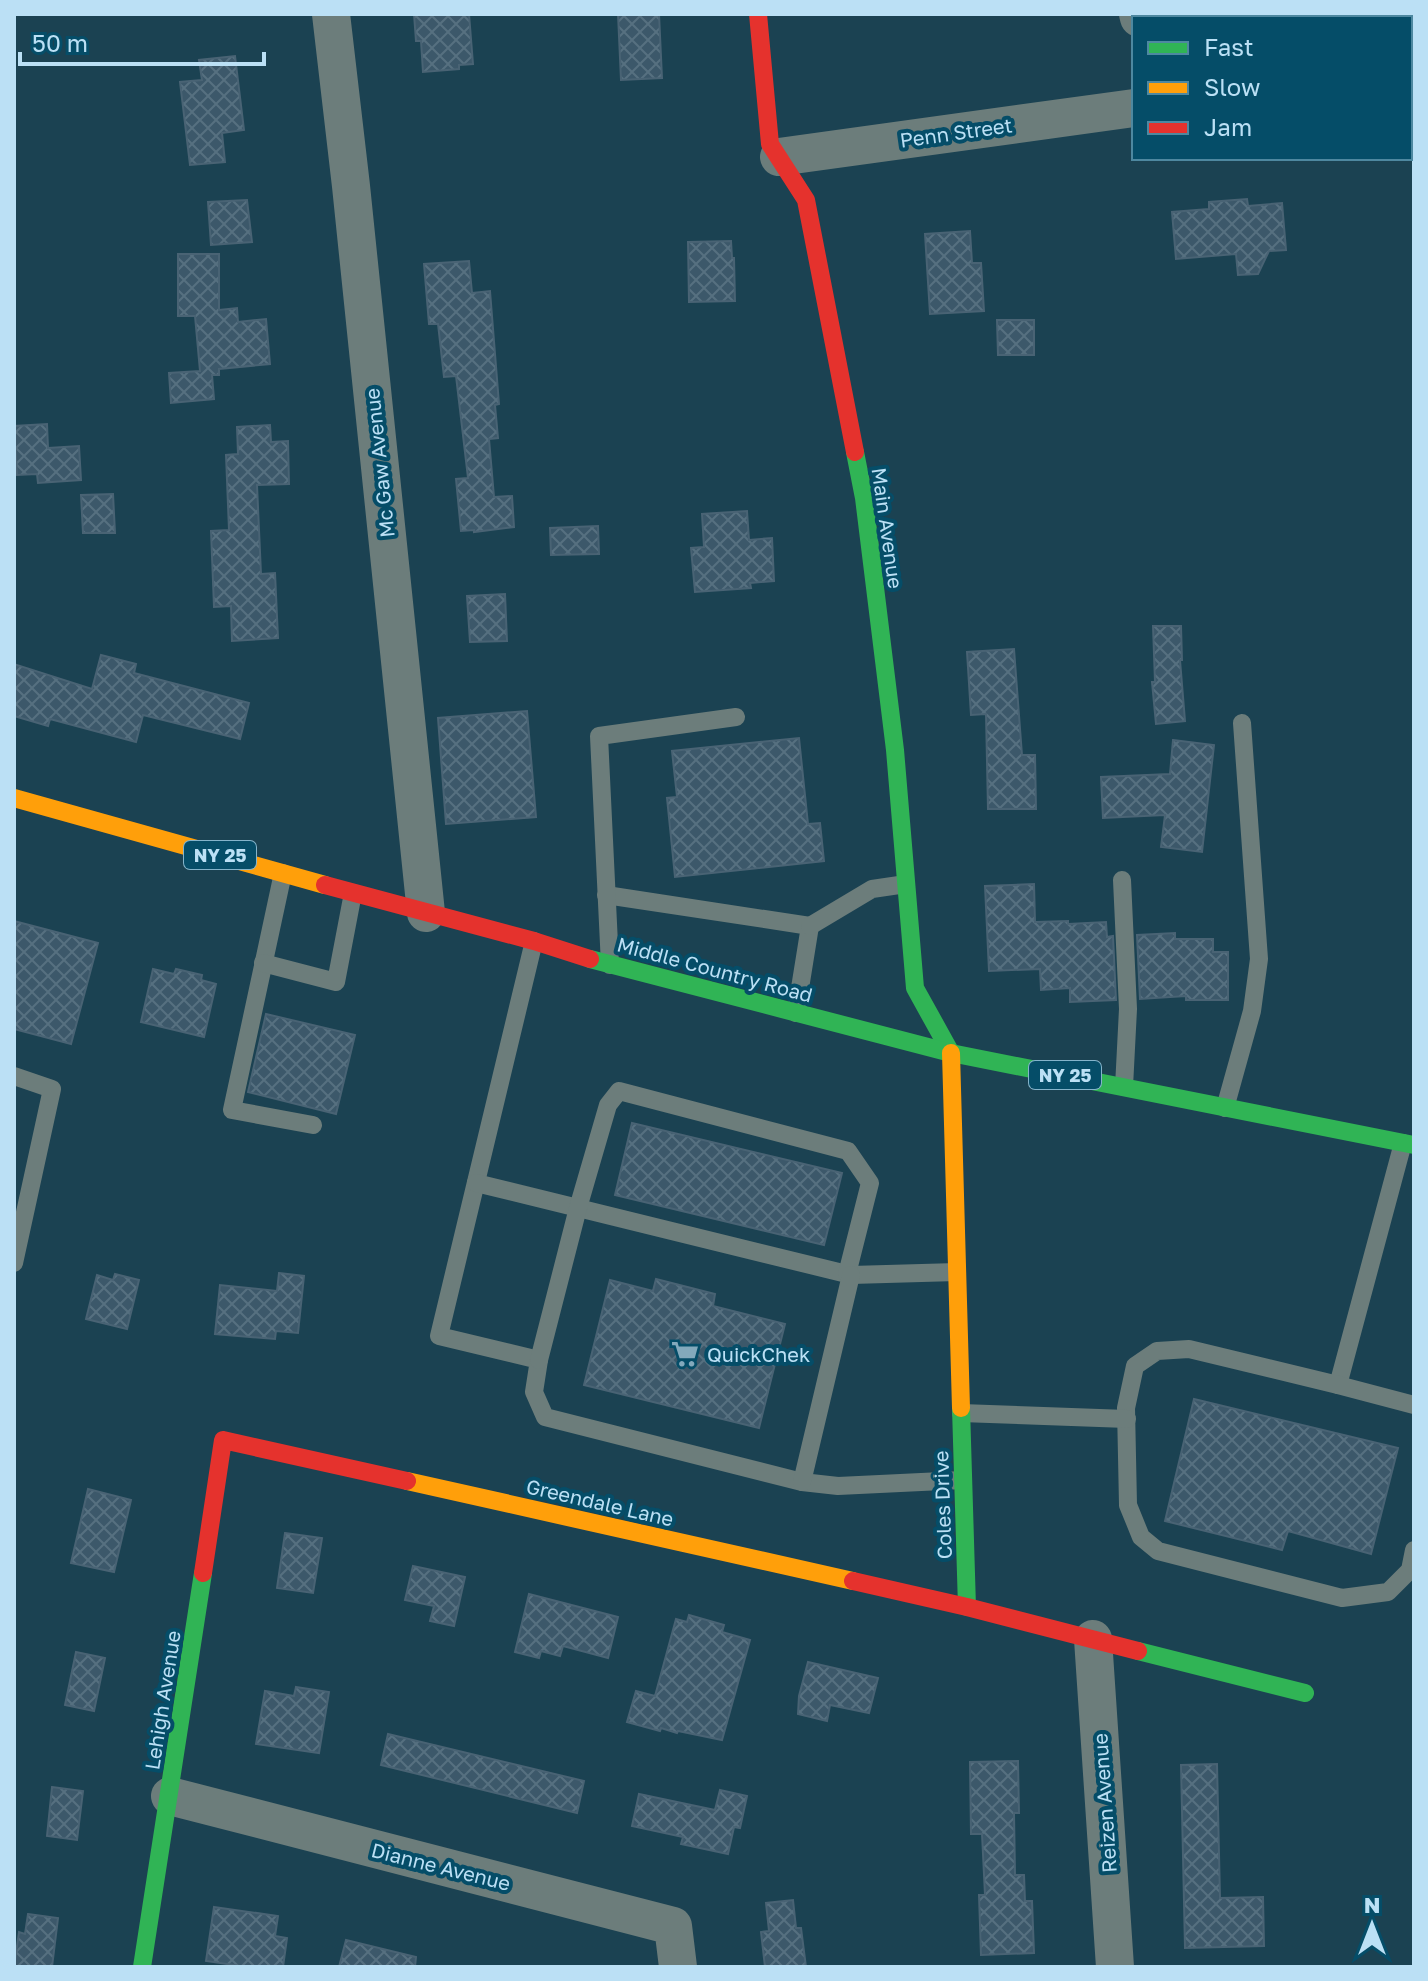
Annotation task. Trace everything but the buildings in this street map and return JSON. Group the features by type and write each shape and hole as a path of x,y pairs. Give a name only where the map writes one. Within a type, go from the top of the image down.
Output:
{"street":[{"name":"Mc Gaw Avenue","path":"331,14 426,913"},
{"name":"Main Avenue","path":"758,14 770,144 806,200 864,498 895,750 915,988 951,1053"},
{"name":"Penn Street","path":"779,157 1132,108"},
{"name":"Middle Country Road","path":"14,798 534,941 610,965 951,1053 1408,1144"},
{"name":"Coles Drive","path":"951,1053 967,1607"},
{"name":"Greendale Lane","path":"223,1440 967,1607"},
{"name":"Lehigh Avenue","path":"142,1967 223,1440"},
{"path":"967,1607 1305,1693"},
{"name":"Reizen Avenue","path":"1093,1639 1115,1967"},
{"name":"Dianne Avenue","path":"170,1796 673,1926 678,1967"}],"lane":[{"path":"610,965 599,736 736,717"},
{"path":"1225,1108 1252,1011 1259,959 1242,723"},
{"path":"283,873 232,1110 313,1125"},
{"path":"1122,880 1128,1009 1124,1087"},
{"path":"606,895 810,926 872,889 906,884"},
{"path":"263,963 336,982 353,893"},
{"path":"796,1013 810,926"},
{"path":"534,941 439,1336 539,1360"},
{"path":"14,1076 52,1089 14,1263"},
{"path":"802,1482 870,1183 848,1151 619,1091 608,1105 539,1360 534,1392 545,1417 802,1482 838,1486 963,1480"},
{"path":"1338,1385 1408,1144"},
{"path":"14,1170 33,1176"},
{"path":"476,1183 849,1274 957,1272"},
{"path":"1414,1405 1189,1349 1157,1351 1135,1366 1126,1408 1128,1505 1141,1537 1158,1551 1342,1598 1388,1592 1410,1570 1414,1550"},
{"path":"961,1413 1127,1419"}],"traffic: fast":[{"path":"855,452 864,498 895,750 915,988 951,1053"},
{"path":"590,959 951,1053 1414,1145"},
{"path":"961,1408 967,1607"},
{"path":"142,1967 203,1573"},
{"path":"1138,1651 1305,1693"}],"traffic: slow":[{"path":"14,798 325,885"},
{"path":"951,1053 961,1408"},
{"path":"407,1481 853,1581"}],"traffic: jam":[{"path":"758,14 770,144 806,200 855,452"},
{"path":"325,885 590,959"},
{"path":"203,1573 223,1440 407,1481"},
{"path":"853,1581 1138,1651"}],"place":[{"name":"QuickChek","path":"685,1354"}]}
